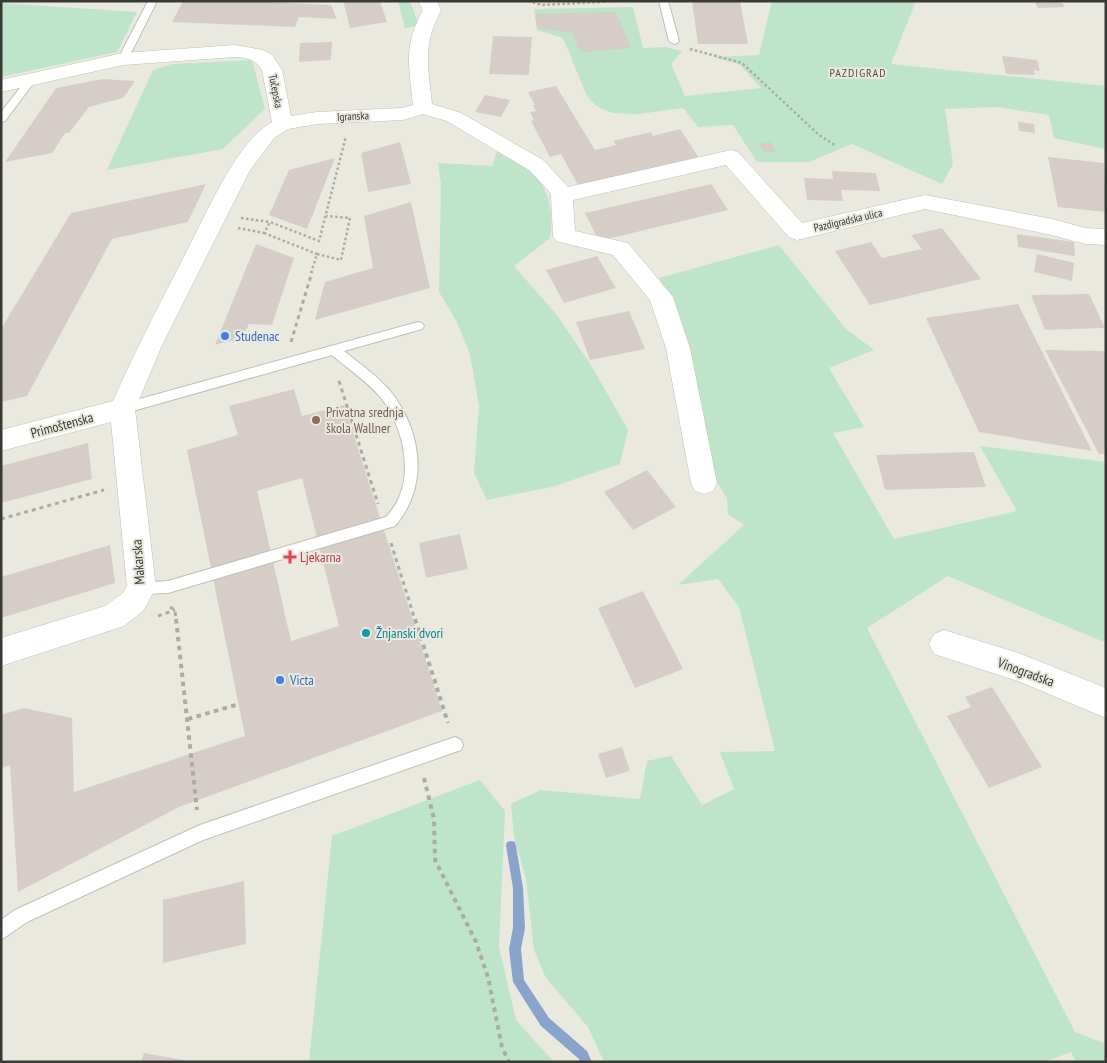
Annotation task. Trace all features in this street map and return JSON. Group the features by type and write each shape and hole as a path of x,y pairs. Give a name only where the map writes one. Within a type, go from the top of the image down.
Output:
{"street":[{"path":"430,2 432,10 422,27 417,44 423,108 454,117 536,165 556,185 562,195 564,236 620,249 660,297 678,348 704,483"},
{"name":"Tučepska","path":"1,86 123,59 235,51 256,54 265,59 272,70 282,124 267,133 241,168 150,345 122,409"},
{"name":"Igranska","path":"282,124 317,118 403,114 423,108"},
{"name":"Pazdigradska ulica","path":"562,195 731,157 797,232 925,202 1052,227 1084,236 1106,237"},
{"name":"Primoštenska","path":"1,441 122,409"},
{"name":"Makarska","path":"1,652 114,616 133,602 142,588 122,409"},
{"name":"Vinogradska","path":"944,644 1021,668 1106,703"}],"lane":[{"path":"123,59 153,1"},
{"path":"663,1 674,41"},
{"path":"1,119 30,81"},
{"path":"122,409 418,326"},
{"path":"142,588 168,587 390,522 398,515 409,490 411,457 406,429 386,395 334,350"},
{"path":"1,931 21,916 200,833 455,745"}],"path":[{"path":"528,1 542,5 617,1"},
{"path":"674,41 697,52 742,63 819,135 834,145"},
{"path":"264,233 270,222 319,240 351,116"},
{"path":"248,230 264,233 317,254 340,260 350,218 326,216"},
{"path":"285,364 317,254"},
{"path":"338,378 380,511"},
{"path":"1,519 130,483"},
{"path":"388,535 443,709"},
{"path":"175,610 200,833"},
{"path":"188,719 238,704"},
{"path":"420,758 434,820 435,860 476,942 488,977 502,1048 509,1062"}],"green space":[{"path":"398,1 410,1 419,26 405,28"},
{"path":"772,1 916,1 891,64 1106,86 1106,149 1054,138 1049,115 997,107 945,109 953,164 942,184 852,144 809,162 757,162 733,125 698,127 683,108 628,114 615,113 603,109 593,102 585,91 563,38 537,30 534,9 633,7 643,48 665,47 682,51 671,64 685,96 761,88 739,64 713,57 759,55"},
{"path":"1,3 137,12 117,52 1,77"},
{"path":"252,60 265,109 223,149 107,170 153,70 172,64"},
{"path":"497,151 525,166 536,176 545,192 550,210 550,238 514,266 556,314 591,365 628,430 620,464 552,487 487,500 474,473 479,406 470,354 456,320 439,292 441,185 438,163 492,166"},
{"path":"779,245 845,328 874,350 829,368 864,427 833,433 894,539 1017,511 980,446 1106,462 1106,643 948,576 867,628 1075,1032 1106,1044 1106,1062 1076,1062 1071,1052 1044,1062 604,1062 588,1027 546,978 534,950 526,879 514,837 511,804 540,790 640,799 647,761 671,756 702,805 734,789 720,752 775,751 739,607 718,579 678,585 744,525 728,514 727,498 709,470 676,312 659,278"},
{"path":"480,780 505,811 499,947 516,1020 554,1062 309,1062 332,836"}],"building":[{"path":"183,1 246,1 331,5 337,19 299,17 295,27 172,22"},
{"path":"343,1 380,1 387,22 350,28"},
{"path":"692,1 740,1 748,44 698,44"},
{"path":"1034,1 1061,1 1065,7 1038,8"},
{"path":"616,12 631,48 584,52 578,48 572,33 537,28 535,14"},
{"path":"493,36 532,37 529,75 489,74"},
{"path":"332,42 331,60 299,62 300,43"},
{"path":"1002,56 1037,60 1040,71 1034,70 1035,75 1006,74"},
{"path":"103,79 135,81 123,98 89,107 69,133 65,133 52,153 5,162 56,88"},
{"path":"556,86 595,150 616,145 613,141 651,132 653,136 680,129 699,158 579,187 561,154 550,157 531,121 534,120 530,112 536,111 528,92"},
{"path":"485,95 510,100 501,117 475,112"},
{"path":"1018,122 1034,124 1035,133 1019,131"},
{"path":"400,142 411,184 368,192 361,153"},
{"path":"771,142 776,151 765,153 759,144"},
{"path":"1048,157 1104,163 1106,212 1058,207"},
{"path":"335,158 307,229 269,215 289,170"},
{"path":"832,171 876,173 880,191 841,190 843,201 807,200 804,178 833,179"},
{"path":"206,184 188,222 112,239 27,396 1,402 1,329 71,213"},
{"path":"711,184 728,210 599,241 585,213"},
{"path":"411,202 430,288 315,320 325,282 373,268 364,216"},
{"path":"942,228 981,279 870,305 835,251 871,242 882,258 922,249 911,235"},
{"path":"1017,234 1074,242 1075,256 1018,247"},
{"path":"256,244 294,258 272,325 249,324 242,338 215,345"},
{"path":"1037,254 1074,263 1072,281 1034,272"},
{"path":"597,256 616,288 564,303 546,270"},
{"path":"1089,294 1105,328 1045,330 1031,295"},
{"path":"1018,304 1092,451 979,432 926,318"},
{"path":"629,311 645,349 590,360 576,322"},
{"path":"1045,350 1106,351 1106,454 1099,454"},
{"name":"Žnjanski dvori","path":"294,389 302,416 344,405 442,711 179,807 18,892 10,765 1,768 1,715 24,708 72,718 74,792 245,736 187,450 238,435 229,406","holes":["302,478 339,626 291,641 257,491"]},
{"path":"88,443 92,479 1,503 1,466"},
{"path":"974,452 986,487 885,490 876,455"},
{"path":"647,470 676,507 633,530 604,492"},
{"path":"460,534 468,569 426,578 419,543"},
{"path":"110,545 115,583 1,618 1,577"},
{"path":"643,591 683,669 635,688 598,608"},
{"path":"992,687 1042,767 989,788 947,716 971,707 965,697"},
{"path":"622,747 630,771 606,778 598,754"},
{"path":"244,881 246,944 163,963 163,900"},
{"path":"144,1053 188,1061 188,1062 141,1062"}],"waterway":[{"path":"511,846 518,888 519,928 515,949 519,982 545,1022 583,1055 586,1062"}],"place":[{"name":"Studenac","path":"225,336"},
{"name":"Privatna srednja škola Wallner","path":"316,420"},
{"name":"Ljekarna","path":"290,557"},
{"name":"Žnjanski dvori","path":"366,633"},
{"name":"Victa","path":"280,680"}],"district":[{"name":"PAZDIGRAD","path":"858,72"}]}
